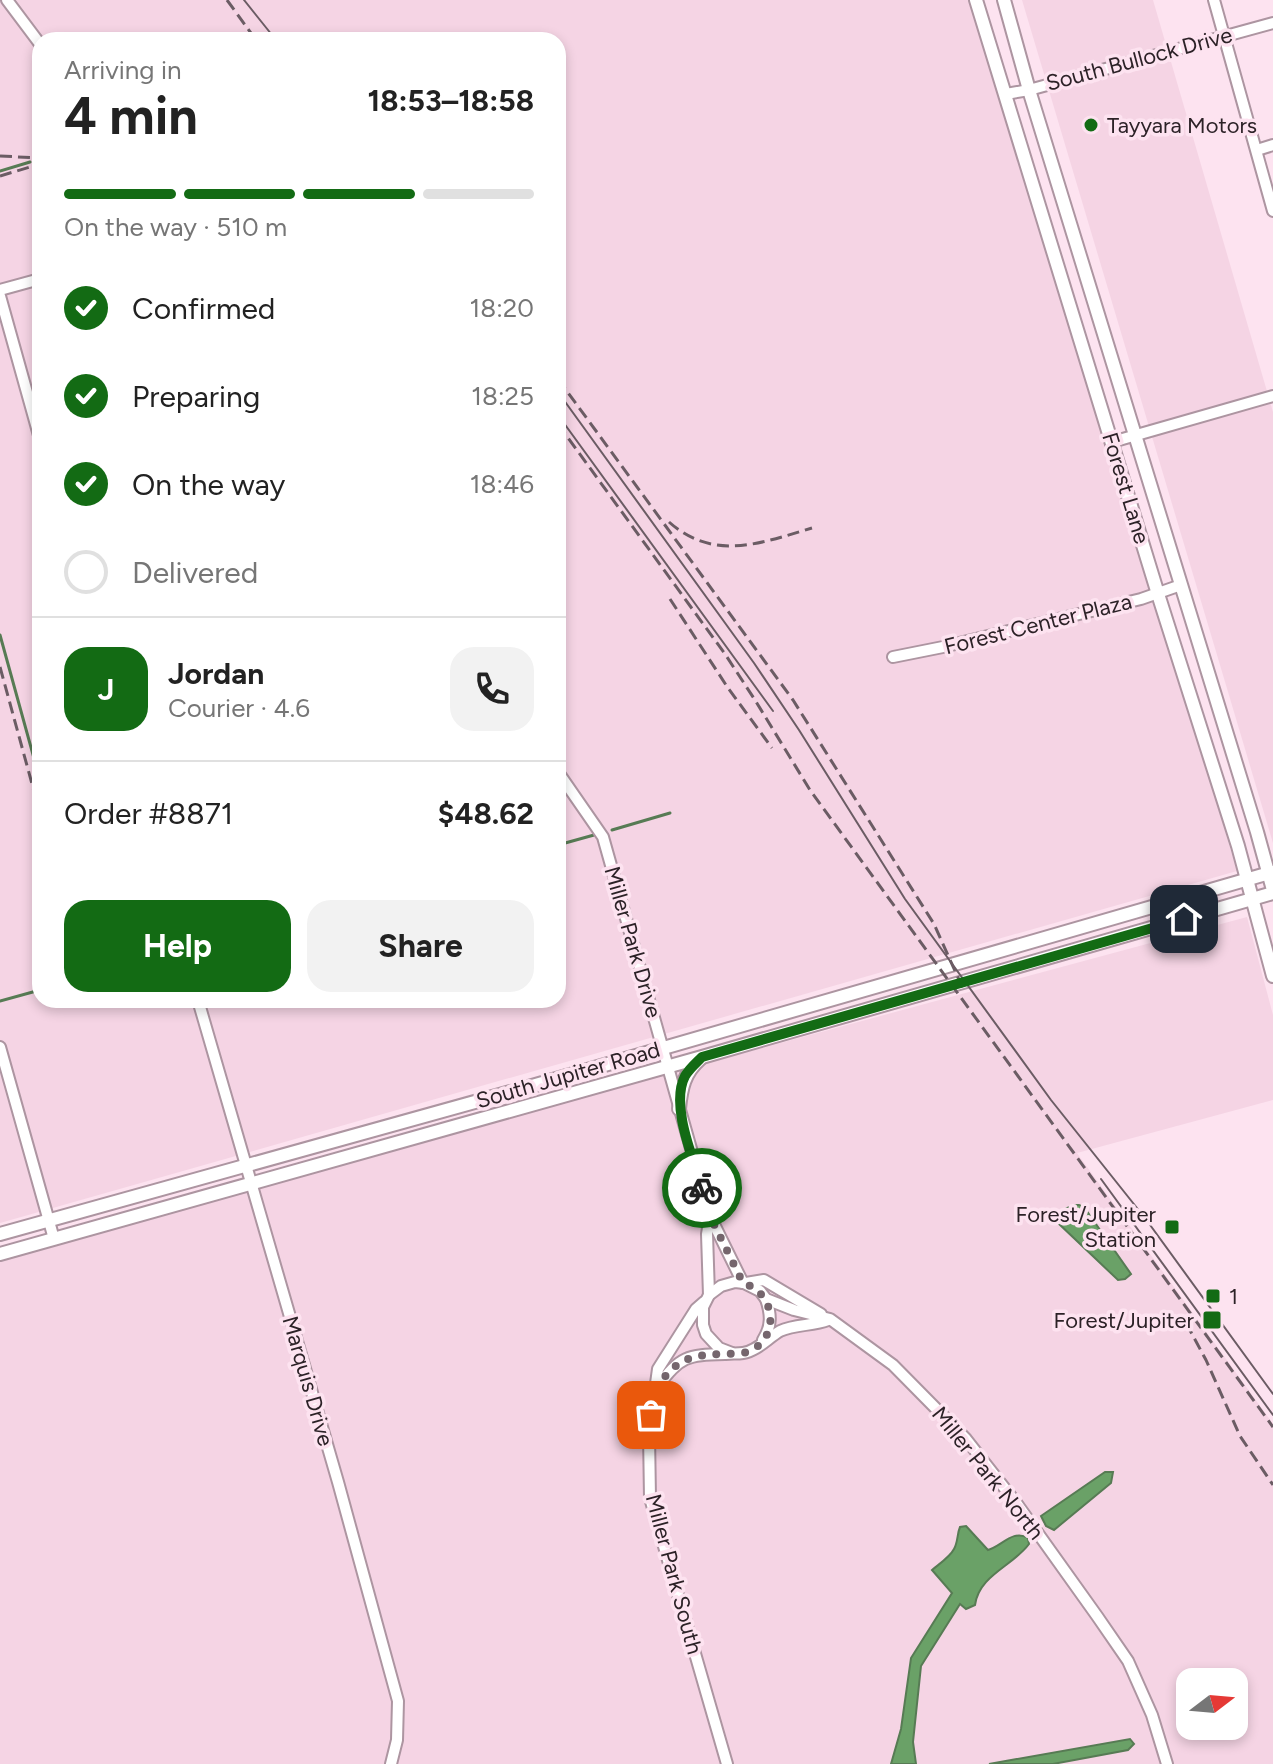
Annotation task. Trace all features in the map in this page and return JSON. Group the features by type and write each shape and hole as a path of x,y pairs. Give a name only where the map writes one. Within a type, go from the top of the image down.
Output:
{"main road":[{"name":"Forest Lane","path":"976,0 1247,880 1273,976"},
{"name":"Forest Lane","path":"1004,0 1270,873 1273,892"},
{"path":"1062,280 1086,273"},
{"name":"South Jupiter Road","path":"0,1234 829,1001 1270,873"},
{"name":"South Jupiter Road","path":"0,1254 667,1067 1273,892"},
{"path":"1073,931 1079,949"},
{"path":"829,1001 834,1019"},
{"path":"679,1109 684,1078 702,1057"},
{"path":"455,1107 459,1125"}],"street":[{"path":"7,0 32,33"},
{"path":"1214,0 1273,211"},
{"name":"South Bullock Drive","path":"1006,94 1273,23"},
{"path":"1257,150 1273,145"},
{"path":"32,282 0,293 32,410"},
{"path":"1112,442 1273,396"},
{"name":"Forest Center Plaza","path":"893,657 1158,594 1181,585"},
{"name":"Miller Park Drive","path":"566,784 603,837 710,1216"},
{"name":"Marquis Drive","path":"200,1008 398,1701 397,1740 391,1764"},
{"path":"0,1047 54,1239"},
{"path":"710,1216 707,1298 702,1315 706,1334 719,1348 732,1353"},
{"name":"Miller Park North","path":"710,1216 744,1283 760,1291 766,1299 830,1319 893,1365 966,1439 1017,1504 1128,1661 1152,1715 1167,1764"},
{"path":"707,1298 721,1286 764,1280 830,1319"},
{"name":"Miller Park South","path":"707,1298 696,1309 658,1369 648,1449 650,1498 727,1764"},
{"path":"760,1345 770,1323 766,1299"},
{"path":"654,1390 682,1360 708,1354 747,1353 790,1327 830,1319"}],"shaded area":[{"path":"0,0 977,0 1237,871 0,1223"},
{"path":"1022,0 1153,0 1273,412 1273,843"},
{"path":"1247,917 1273,1015 1273,1100 1077,1153 1273,1424 1273,1764 0,1764 0,1260 710,1062"},
{"path":"1073,1205 1084,1207 1131,1274 1125,1279 1118,1280 1057,1222 1056,1214"},
{"path":"1105,1472 1113,1472 1111,1483 1054,1530 1046,1526 1041,1516"},
{"path":"966,1526 988,1550 1017,1536 1028,1538 1029,1544 990,1578 975,1605 966,1609 960,1604 921,1666 913,1742 916,1764 891,1764 901,1729 911,1658 952,1593 932,1570 952,1552 960,1527"},
{"path":"1130,1739 1134,1744 1128,1750 1053,1764 989,1764"}],"waterway":[{"path":"0,171 30,162"},
{"path":"0,635 32,751"},
{"path":"612,830 670,813"},
{"path":"566,843 594,835"},
{"path":"0,1001 32,992"}],"tram line":[{"path":"244,0 270,32"},
{"path":"566,403 754,663 905,899 1051,1100 1145,1218 1273,1394"},
{"path":"566,426 773,711"},
{"path":"1101,1179 1273,1415"}],"railway":[{"path":"227,0 250,32"},
{"path":"0,156 32,158"},
{"path":"0,176 32,166"},
{"path":"566,390 793,700 934,924 964,991"},
{"path":"566,435 725,654 810,790 1273,1427"},
{"path":"669,522 703,542 738,546 812,528"},
{"path":"670,599 728,688 772,748"},
{"path":"0,667 32,784"},
{"path":"1186,1323 1240,1436 1273,1485"}],"way so far":[{"path":"651,1415 654,1390 682,1360 708,1354 747,1353 760,1345 770,1323 766,1299 760,1291 743,1283 710,1216 702,1188"}],"place":[{"name":"Tayyara Motors","path":"1091,125"},
{"name":"Forest/Jupiter Station","path":"1172,1227"},
{"name":"1","path":"1213,1296"},
{"name":"Forest/Jupiter","path":"1212,1320"}],"route":[{"path":"702,1188 679,1109 684,1078 702,1057 1184,919"}]}
